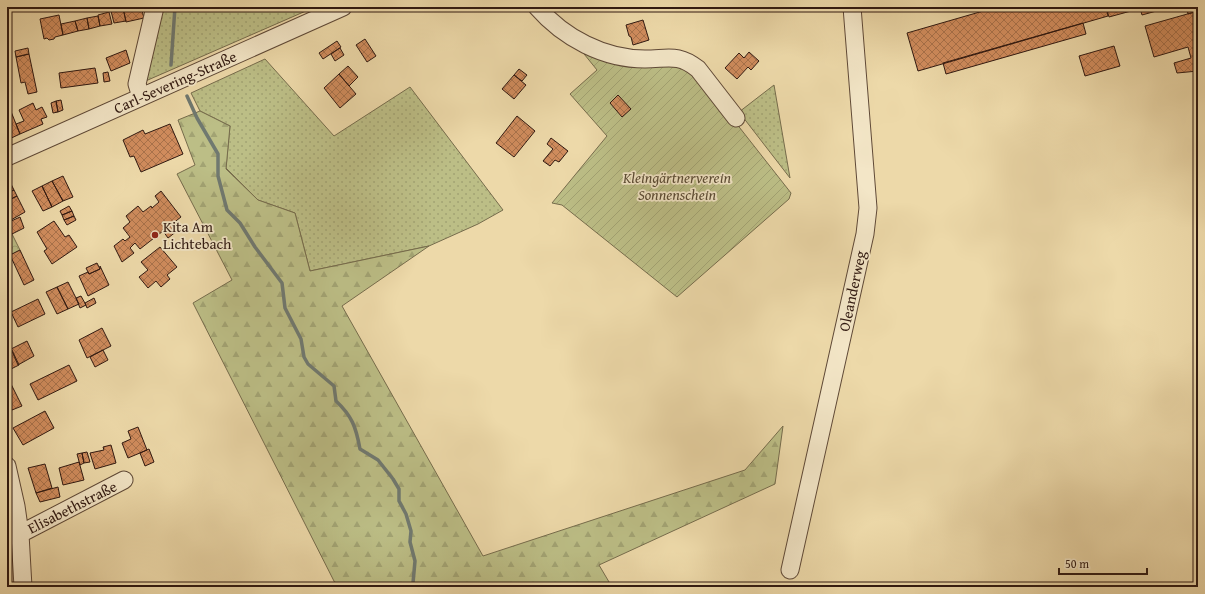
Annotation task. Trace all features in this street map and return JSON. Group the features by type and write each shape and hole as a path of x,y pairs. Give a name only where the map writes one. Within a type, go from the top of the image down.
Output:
{"street":[{"path":"142,97 138,84 155,7"},
{"name":"Carl-Severing-Straße","path":"7,157 343,7"},
{"path":"537,7 548,19 566,34 600,51 621,57 645,59 675,57 692,64 698,69 736,118"},
{"name":"Oleanderweg","path":"790,570 865,234 868,208 852,7"},
{"path":"7,466 16,506 20,534 23,587"},
{"name":"Elisabethstraße","path":"20,534 124,480"}],"green space":[{"path":"159,7 315,7 141,83"},
{"name":"Kleingärtnerverein Sonnenschein","path":"576,44 675,61 703,81 791,193 789,199 677,297 562,205 552,203 607,136 570,94 597,70"},
{"path":"265,59 334,136 410,87 503,210 478,224 429,246 310,271 295,213 258,200 226,168 230,126 200,111 191,93"},
{"path":"774,85 790,178 739,112"},
{"path":"200,111 230,126 226,169 258,200 295,213 310,271 429,246 342,306 483,556 745,470 783,426 775,484 599,565 612,587 337,587 193,303 232,280 177,174 195,165 178,120"},
{"path":"7,224 20,250 7,257"}],"building":[{"path":"123,7 141,7 144,18 126,22"},
{"path":"997,7 1106,7 1108,16 918,71 907,33"},
{"path":"1106,7 1130,7 1131,11 1109,17"},
{"path":"1130,7 1171,7 1142,15 1140,8 1131,11"},
{"path":"1186,7 1198,7 1198,11 1188,14"},
{"path":"123,9 126,21 114,23 111,11"},
{"path":"1198,11 1198,71 1177,73 1174,63 1191,58 1188,47 1154,57 1145,26"},
{"path":"109,12 112,24 100,26 98,15"},
{"path":"59,15 63,35 55,37 54,39 44,39 40,19"},
{"path":"98,16 100,26 89,29 87,18"},
{"path":"87,18 89,29 78,31 75,21"},
{"path":"643,20 649,40 633,45 626,25"},
{"path":"75,21 78,31 63,35 61,24"},
{"path":"1083,23 1086,34 946,74 943,63"},
{"path":"365,39 376,56 367,62 356,45"},
{"path":"337,41 341,47 323,59 319,53"},
{"path":"1114,46 1120,66 1085,76 1079,56"},
{"path":"28,48 29,54 16,57 15,51"},
{"path":"340,48 344,55 335,61 331,54"},
{"path":"126,50 130,63 111,71 106,58"},
{"path":"749,52 759,61 751,70 748,67 737,79 725,68 739,53 744,58"},
{"path":"29,54 37,92 28,94 25,82 21,83 16,57"},
{"path":"348,66 358,77 349,86 339,74"},
{"path":"95,68 98,83 61,88 59,73"},
{"path":"519,69 527,75 522,81 514,75"},
{"path":"108,72 110,81 104,82 103,73"},
{"path":"339,74 356,94 340,108 324,88"},
{"path":"514,75 526,85 514,99 502,89"},
{"path":"618,95 631,109 622,117 610,103"},
{"path":"61,100 63,110 58,112 56,101"},
{"path":"56,101 58,112 53,113 51,103"},
{"path":"33,103 36,110 42,107 47,117 41,119 43,124 20,134 16,124 24,121 19,110"},
{"path":"8,104 20,134 7,140 7,105"},
{"path":"517,116 535,131 514,157 496,143"},
{"path":"170,124 183,154 141,172 134,156 130,157 123,140 143,130 145,134"},
{"path":"551,138 568,151 559,162 555,160 550,166 543,161 553,149 547,144"},
{"path":"63,176 73,197 63,201 52,181"},
{"path":"52,181 63,201 52,207 42,186"},
{"path":"10,182 14,190 7,193 7,183"},
{"path":"42,186 52,207 43,211 32,191"},
{"path":"14,190 17,196 7,201 7,193"},
{"path":"161,191 181,217 172,224 177,231 168,238 163,231 140,249 135,243 130,248 134,253 122,262 114,246 123,239 125,241 130,237 123,228 130,222 126,216 138,206 143,212 151,206 152,208 159,202 155,196"},
{"path":"17,196 25,212 11,220 7,212 7,201"},
{"path":"69,206 72,211 62,215 60,211"},
{"path":"72,211 74,216 64,220 62,215"},
{"path":"74,216 76,220 67,225 64,220"},
{"path":"20,217 24,228 12,234 7,223"},
{"path":"54,221 65,237 69,235 77,247 52,264 44,251 47,249 37,232"},
{"path":"160,247 177,267 167,275 170,279 161,287 156,281 148,288 139,277 148,270 141,262"},
{"path":"20,250 34,280 24,285 10,255"},
{"path":"97,263 100,269 89,274 86,268"},
{"path":"100,266 109,285 88,296 79,276 88,272 89,274 100,269"},
{"path":"68,282 79,304 68,309 57,287"},
{"path":"57,287 68,309 57,314 46,292"},
{"path":"81,296 86,305 80,308 76,298"},
{"path":"94,298 96,303 87,308 85,303"},
{"path":"38,299 45,314 18,327 11,312"},
{"path":"102,328 111,346 87,358 79,340"},
{"path":"27,341 34,356 18,365 11,349"},
{"path":"12,350 19,365 7,371 7,353"},
{"path":"103,350 108,360 95,367 90,357"},
{"path":"69,365 77,381 38,400 30,384"},
{"path":"10,382 22,406 12,410 7,400 7,383"},
{"path":"45,411 54,428 23,445 13,428"},
{"path":"138,427 147,450 128,458 122,443 131,439 128,431"},
{"path":"111,445 116,463 95,469 90,453 104,450 103,447"},
{"path":"149,449 154,462 145,466 140,453"},
{"path":"87,452 90,462 84,463 82,453"},
{"path":"82,453 84,463 80,465 77,454"},
{"path":"79,462 84,480 63,485 59,468"},
{"path":"45,464 52,488 36,493 28,468"},
{"path":"58,487 60,497 40,502 36,493"}],"waterway":[{"path":"171,65 175,7"},
{"path":"187,96 197,118 218,154 218,176 227,210 240,223 255,247 282,283 285,308 301,339 304,357 308,364 334,386 336,401 350,417 357,434 360,449 378,460 399,489 399,501 406,514 411,531 410,542 415,561 414,587"}],"place":[{"name":"Kita Am Lichtebach","path":"155,235"}]}
